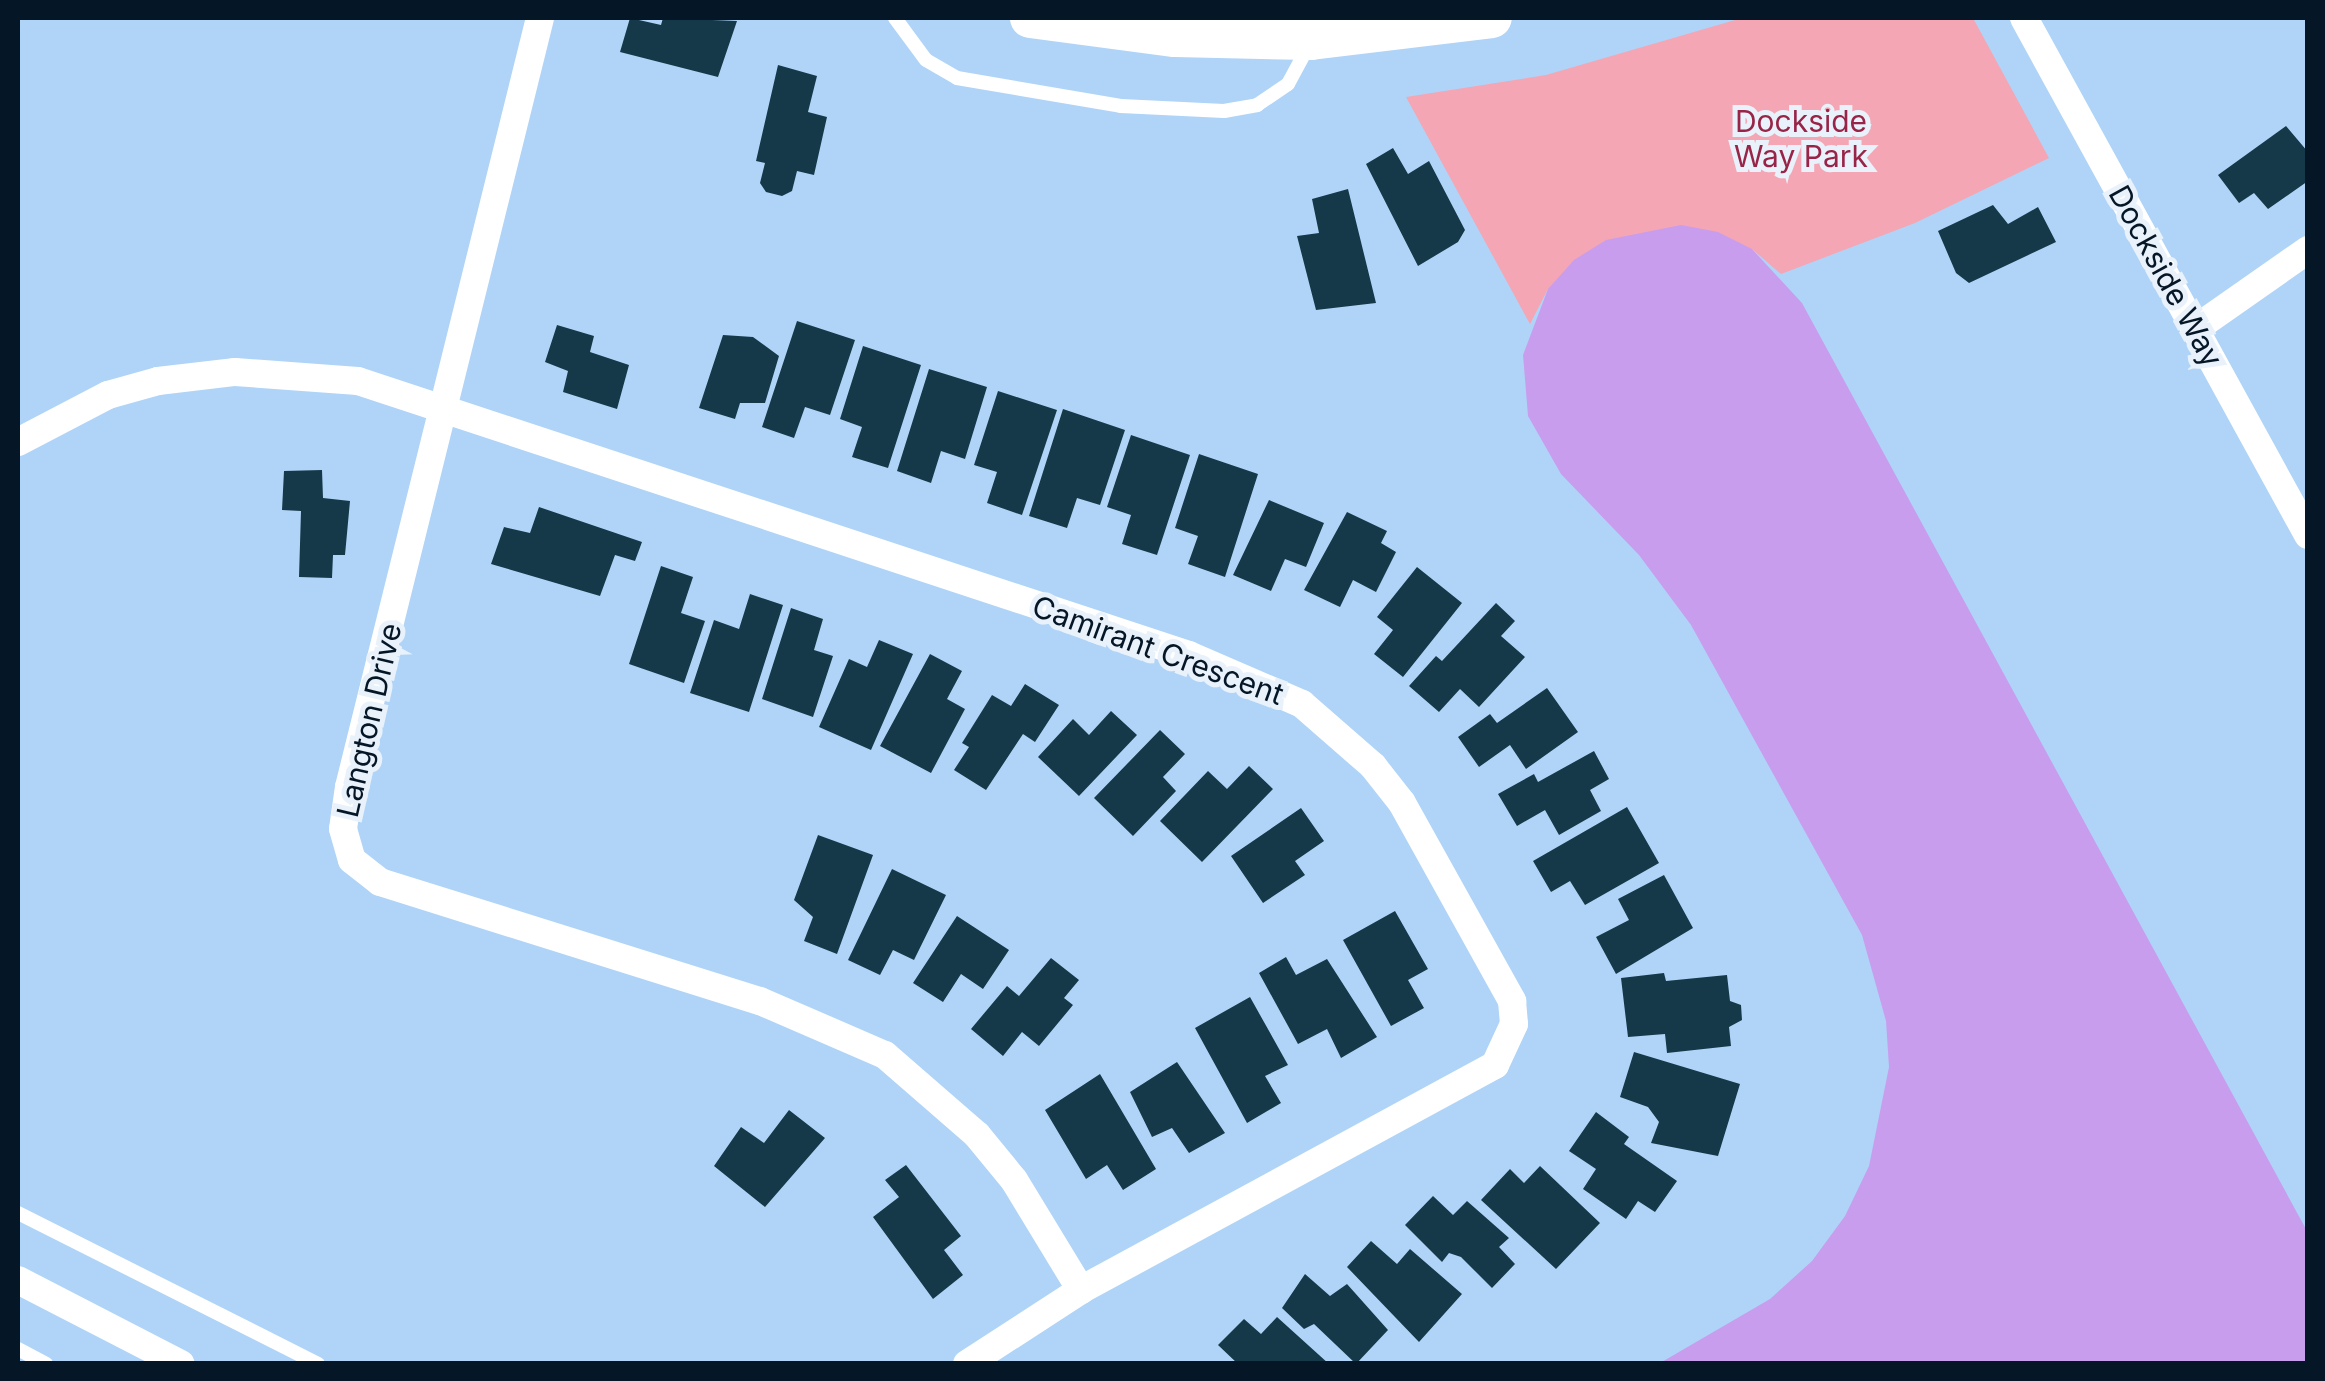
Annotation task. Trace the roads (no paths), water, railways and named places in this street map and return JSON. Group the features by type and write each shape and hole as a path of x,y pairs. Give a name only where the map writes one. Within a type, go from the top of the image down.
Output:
{"street":[{"name":"Langton Drive","path":"540,18 350,787 343,829 352,860 380,882 760,1001 884,1055 977,1135 1014,1180 1081,1290"},
{"path":"1030,18 1175,36 1311,40 1492,18"},
{"name":"Dockside Way","path":"2024,18 2308,535"},
{"path":"2195,329 2308,250"},
{"name":"Camirant Crescent","path":"18,442 108,395 158,381 234,372 358,382 446,408 1248,678 1302,704 1339,733 1402,803 1512,1001 1511,1034 1495,1065 1081,1290 967,1364"},
{"path":"18,1280 180,1364"}],"lane":[{"path":"895,18 926,60 957,78 1121,106 1224,111 1258,105 1297,73 1311,40"},
{"path":"18,1213 318,1364"},
{"path":"18,1349 46,1364"}],"park label":[{"name":"Dockside Way Park","path":"1801,138"}]}
